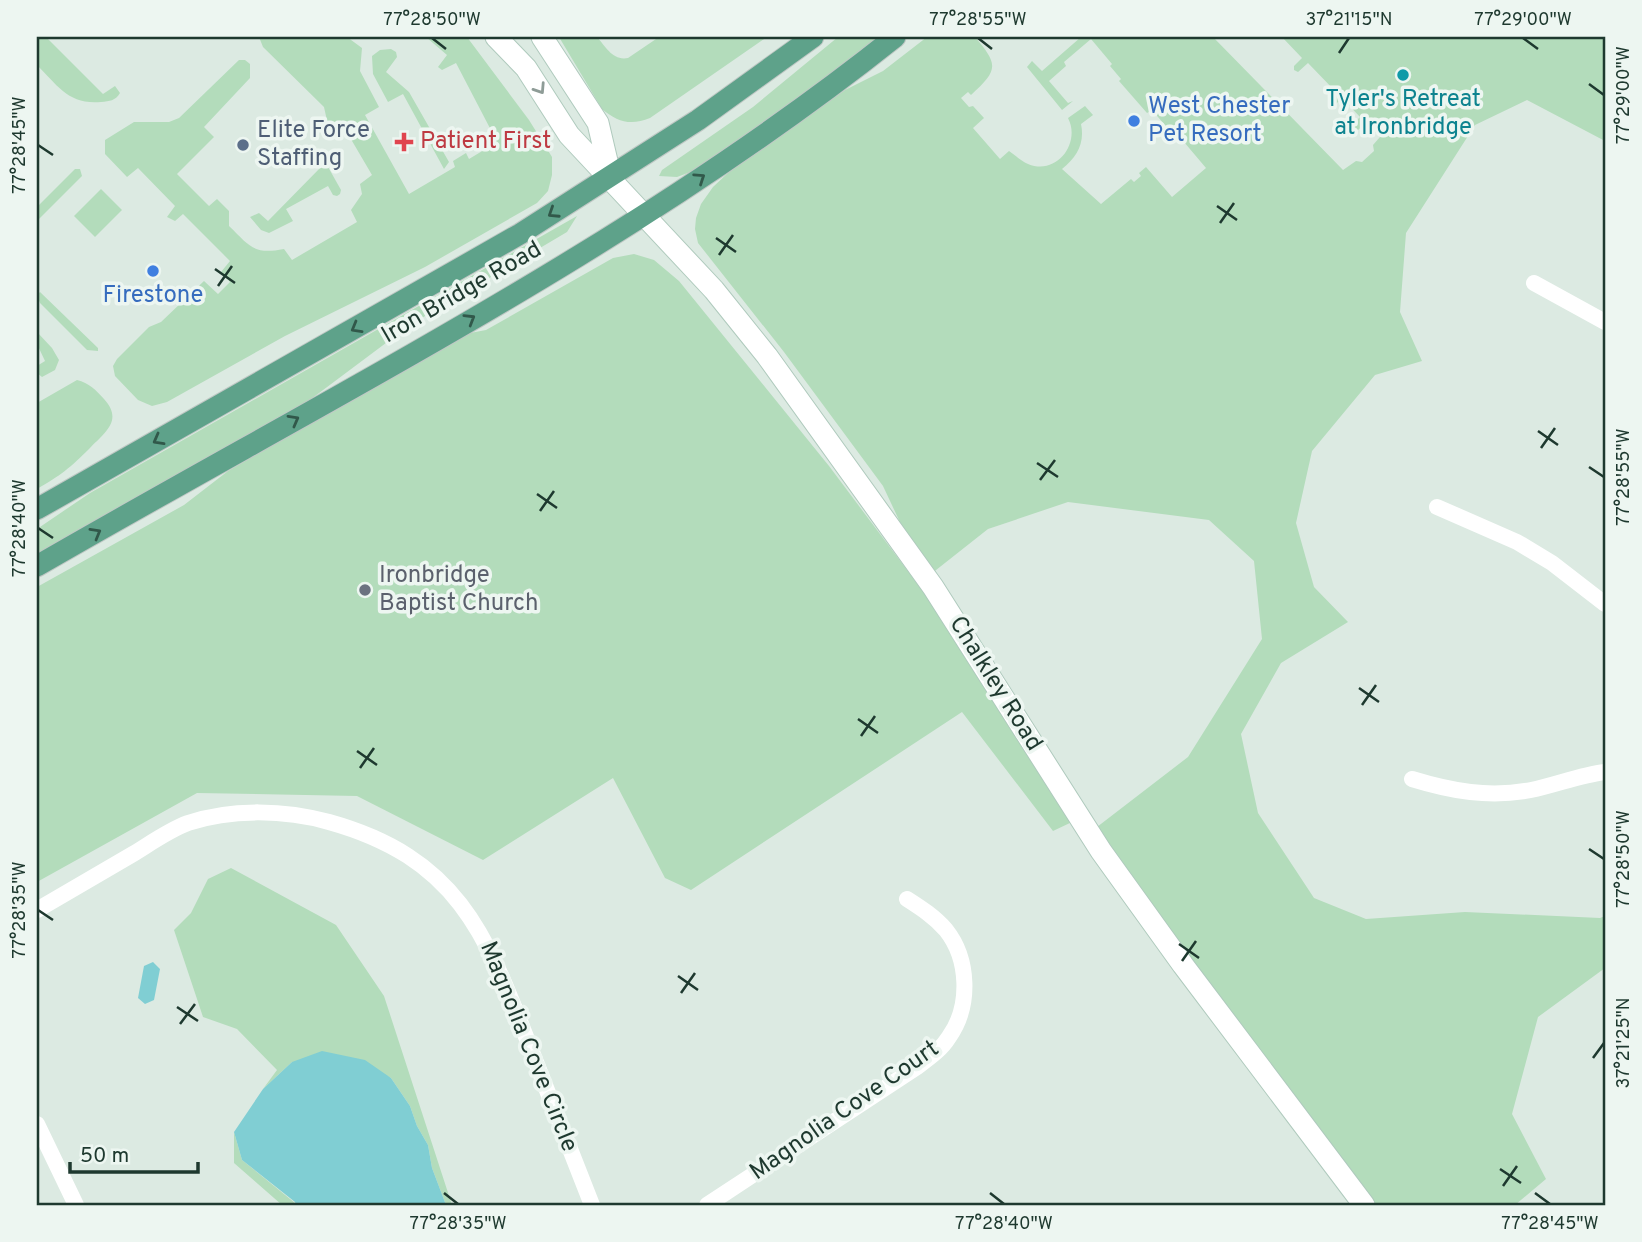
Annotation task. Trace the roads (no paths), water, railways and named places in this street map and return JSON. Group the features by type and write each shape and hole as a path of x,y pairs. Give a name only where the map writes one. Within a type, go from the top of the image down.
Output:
{"main road":[{"name":"Iron Bridge Road","path":"37,509 508,241 698,120 813,37"},
{"name":"Iron Bridge Road","path":"37,566 432,342 643,215 788,118 895,37"}],"street":[{"name":"Chalkley Road","path":"496,37 526,68 569,135 714,289 838,454 933,587 1101,850 1183,965 1364,1205"},
{"path":"542,37 598,123 610,176"},
{"path":"1534,283 1605,322"},
{"path":"1437,507 1517,542 1552,563 1605,604"},
{"path":"1412,779 1468,793 1503,794 1605,772"},
{"name":"Magnolia Cove Circle","path":"37,910 173,830 209,818 259,813 306,816 363,833 390,846 442,883 459,901 489,946 592,1205"},
{"name":"Magnolia Cove Court","path":"707,1205 917,1067 950,1037 962,1010 965,992 961,958 954,942 936,919 907,899"},
{"path":"38,1128 76,1205"}],"water":[{"path":"153,962 160,969 154,1000 145,1004 138,998 144,966"},
{"path":"322,1051 365,1060 391,1078 410,1106 428,1145 432,1168 446,1205 296,1205 242,1160 234,1132 263,1089 292,1062"}],"place":[{"name":"Tyler's Retreat at Ironbridge","path":"1403,75"},
{"name":"West Chester Pet Resort","path":"1134,121"},
{"name":"Patient First","path":"404,142"},
{"name":"Elite Force Staffing","path":"243,145"},
{"name":"Firestone","path":"153,271"},
{"name":"Ironbridge Baptist Church","path":"365,590"}]}
